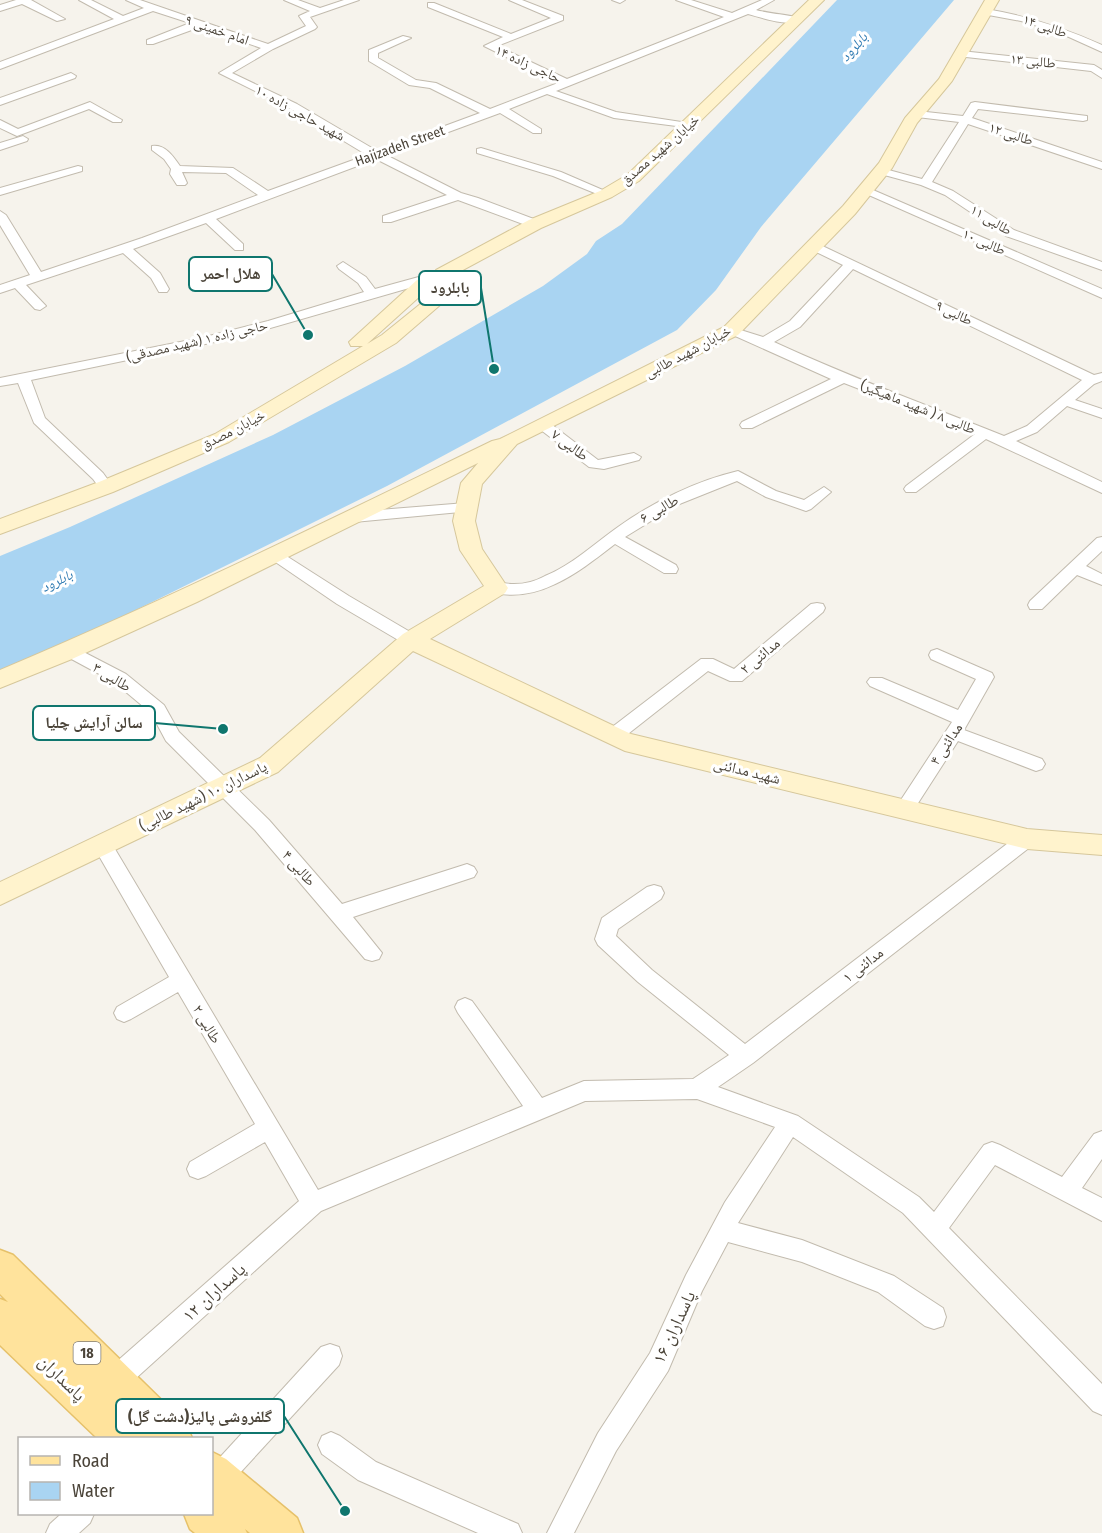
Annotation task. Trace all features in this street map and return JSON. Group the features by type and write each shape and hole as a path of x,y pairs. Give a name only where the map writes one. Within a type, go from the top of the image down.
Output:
{"main road":[{"name":"18","path":"0,1268 171,1437"},
{"name":"پاسداران","path":"0,1318 124,1437"},
{"path":"213,1489 282,1533"},
{"path":"213,1494 226,1533"}],"street":[{"path":"84,0 122,19"},
{"name":"امام خمینی ۹","path":"131,0 269,48"},
{"path":"289,0 319,11"},
{"path":"269,48 312,27 304,16 354,0"},
{"path":"431,5 511,37 560,18 514,0"},
{"path":"681,0 734,17"},
{"name":"Hajizadeh Street","path":"0,289 125,248 501,109 734,17 769,0"},
{"name":"خیابان شهید مصدق","path":"535,224 606,194 633,178 817,0"},
{"path":"0,8 24,1 60,19"},
{"name":"طالبی ۱۴","path":"989,6 1102,49"},
{"name":"خیابان شهید طالبی","path":"497,588 471,550 464,521 472,483 510,440 731,331 866,190 881,171 917,114 945,81 989,6"},
{"path":"0,66 152,8"},
{"path":"747,11 779,19 798,19"},
{"path":"150,42 198,24"},
{"name":"حاجی زاده ۱۴","path":"511,37 489,46 567,83"},
{"path":"406,38 374,52 373,59 413,82 432,86 489,113"},
{"name":"شهید حاجی زاده ۱۰","path":"269,48 224,73 293,106 376,155 456,196 474,200 535,224"},
{"name":"طالبی ۱۳","path":"961,54 1094,68 1102,75"},
{"path":"0,102 71,76"},
{"path":"547,91 614,115 688,126"},
{"path":"0,123 17,133 90,105 117,120"},
{"path":"925,183 975,105 1083,118"},
{"path":"501,109 537,131"},
{"name":"طالبی ۱۲","path":"917,114 964,119 1102,166"},
{"path":"0,147 23,139"},
{"path":"156,148 168,157 177,169 176,174 181,183"},
{"path":"481,151 557,174 606,194"},
{"path":"0,192 78,169"},
{"path":"177,169 229,171 267,196"},
{"name":"طالبی ۱۱","path":"881,171 925,183 949,193 1010,232 1102,266"},
{"name":"طالبی ۱۰","path":"866,190 1102,294"},
{"path":"387,219 456,196"},
{"path":"0,215 37,276"},
{"path":"208,218 239,247"},
{"path":"443,283 524,240 535,224"},
{"name":"طالبی ۹","path":"814,246 1098,378"},
{"path":"125,248 156,276 164,289"},
{"path":"763,343 795,324 851,264"},
{"path":"343,266 363,280 372,294"},
{"path":"17,283 40,306"},
{"name":"حاجی زاده ۱ (شهید مصدقی)","path":"0,382 113,361 271,324 372,294 443,283"},
{"name":"خیابان مصدق","path":"0,527 102,481 293,387 350,349 395,311 443,283"},
{"name":"خیابان مصدق","path":"0,513 102,481 222,438 389,339 443,283"},
{"path":"353,300 377,299 392,303 395,311"},
{"name":"طالبی ۸ ( شهید ماهیگیر)","path":"731,331 1004,441 1102,488"},
{"path":"23,377 39,420 102,481"},
{"path":"747,425 843,378"},
{"path":"1004,441 1032,429 1066,400 1098,378"},
{"path":"1066,400 1102,414"},
{"name":"طالبی ۷","path":"542,424 594,464 604,465 634,457"},
{"path":"911,489 985,434"},
{"path":"0,680 70,651 277,555 510,440"},
{"name":"طالبی ۶","path":"497,588 520,589 551,579 592,556 635,523 689,493 738,476 771,494 806,506 824,492"},
{"path":"354,517 466,508"},
{"path":"615,538 670,569"},
{"path":"1036,605 1102,542"},
{"path":"277,555 343,600 411,640 497,588"},
{"path":"1077,568 1102,580"},
{"name":"مدائنی ۲","path":"613,736 707,663 736,677 817,608"},
{"name":"شهید مدائنی","path":"411,640 625,742 1027,839 1102,845"},
{"name":"پاسداران ۱۰ (شهید طالبی)","path":"3,888 269,765 411,640"},
{"name":"طالبی ۳","path":"70,651 120,678 158,709 172,736 222,787"},
{"name":"مدائنی ۴","path":"904,809 958,726 986,677 937,655"},
{"path":"876,682 1036,764"},
{"name":"طالبی ۴","path":"222,787 262,825 372,953"},
{"name":"مدائنی ۱","path":"697,1089 745,1056 1027,839"},
{"name":"طالبی ۲","path":"102,844 313,1203"},
{"path":"337,914 467,872"},
{"path":"654,893 609,924 605,939 645,976 745,1056"},
{"path":"124,1013 182,980"},
{"path":"465,1007 538,1110"},
{"path":"697,1089 790,1123 911,1205 1102,1402"},
{"name":"پاسداران ۱۲","path":"115,1380 313,1203 584,1091 697,1089"},
{"name":"پاسداران ۱۶","path":"560,1533 607,1442 659,1362 694,1283 723,1230 790,1123"},
{"path":"198,1169 268,1128"},
{"path":"1066,1191 1102,1141"},
{"path":"935,1229 992,1152 1102,1210"},
{"path":"723,1230 802,1251 886,1284 934,1317"},
{"path":"213,1486 330,1356"},
{"path":"332,1445 367,1471 509,1533"},
{"path":"59,1533 80,1515"}],"water":[{"path":"837,0 954,0 761,227 716,290 677,330 387,486 59,648 0,670 0,556 70,527 273,435 405,366 543,286 587,254 596,241 622,224"}],"place":[{"name":"هلال احمر","path":"308,335"},
{"name":"بابلرود","path":"494,369"},
{"name":"سالن آرایش چلیا","path":"223,729"},
{"name":"گلفروشی پالیز(دشت گل)","path":"345,1511"}]}
